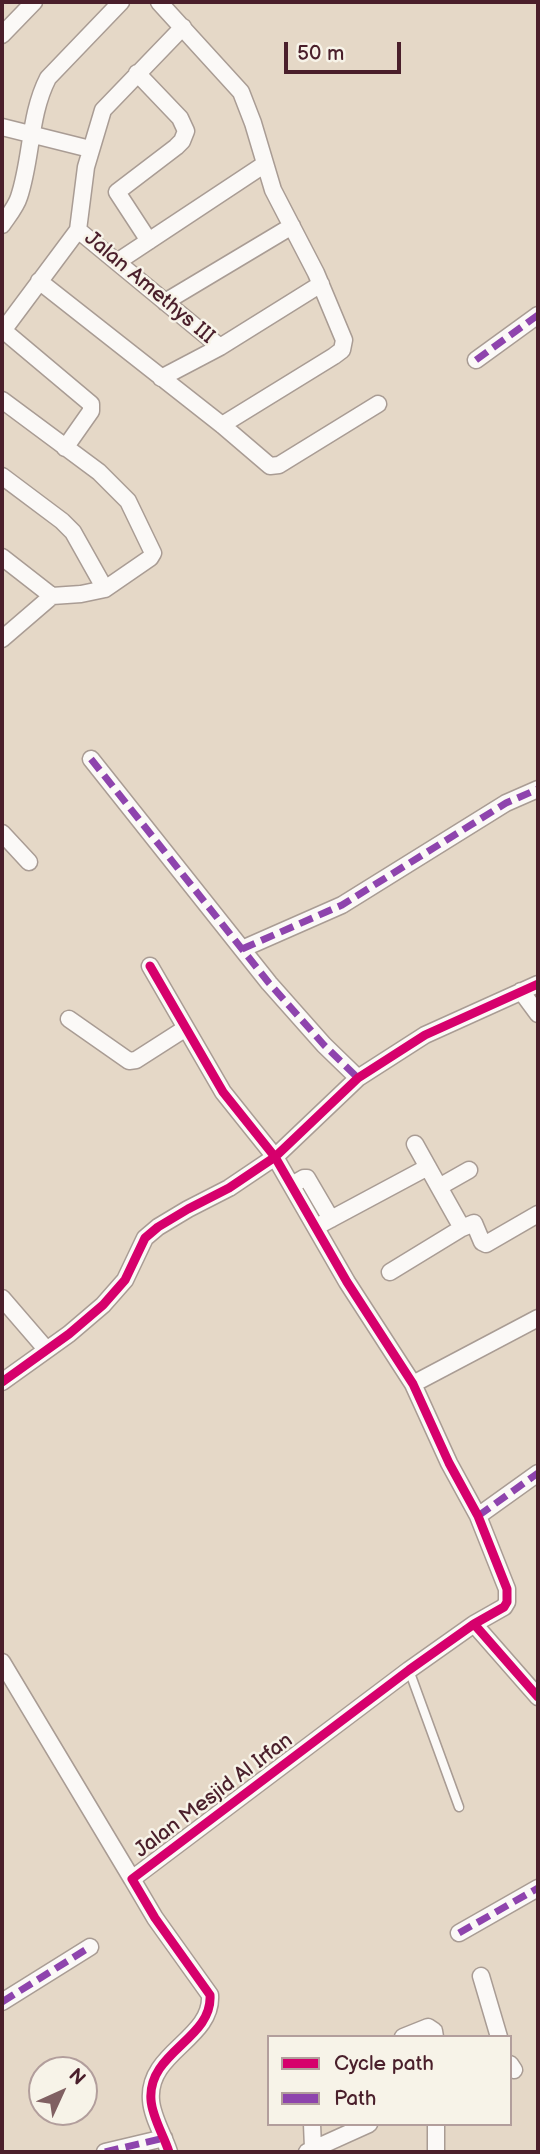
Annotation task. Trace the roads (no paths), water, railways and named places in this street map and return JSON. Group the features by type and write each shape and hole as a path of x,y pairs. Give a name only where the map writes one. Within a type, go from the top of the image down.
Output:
{"street":[{"path":"2,35 34,2"},
{"path":"2,225 19,197 31,134 48,78 121,2"},
{"path":"159,2 241,92 273,190 343,334 342,350 222,425"},
{"path":"65,448 91,411 91,404 2,331 78,230 90,149 103,110 183,27"},
{"path":"137,73 180,118 186,131 182,141 117,192 149,241"},
{"path":"2,127 90,149"},
{"path":"117,262 265,164"},
{"path":"165,302 292,226"},
{"name":"Jalan Amethys III","path":"78,230 220,347"},
{"path":"39,281 270,466 279,465 378,404"},
{"path":"161,378 220,347 321,284"},
{"path":"476,360 538,315"},
{"path":"2,400 99,472 128,501 152,549 150,558 105,589 52,596 2,637"},
{"path":"2,476 73,532 105,589"},
{"path":"2,557 52,596"},
{"path":"91,759 242,949 324,1045 358,1078"},
{"path":"242,949 342,905 506,803 538,789"},
{"path":"2,834 29,862"},
{"name":"Jalan Mesjid Al Irfan","path":"150,966 223,1092 323,1223 347,1282 413,1384 449,1463 478,1516 508,1597 504,1607 474,1624 409,1670 132,1879 155,1918 210,1994 211,2007 204,2021 159,2068 152,2085 151,2102 167,2145"},
{"path":"2,1382 87,1320 115,1293 145,1238 158,1227 229,1188 275,1157 358,1078 425,1035 538,984"},
{"path":"521,991 538,1014"},
{"path":"69,1019 129,1061 136,1060 186,1028"},
{"path":"415,1144 462,1228"},
{"path":"323,1223 428,1167"},
{"path":"439,1187 469,1170"},
{"path":"390,1272 474,1223 482,1242 486,1244 538,1214"},
{"path":"2,1298 46,1349"},
{"path":"413,1384 538,1318"},
{"path":"478,1516 538,1473"},
{"path":"474,1624 538,1697"},
{"path":"2,1662 132,1879"},
{"path":"459,1933 538,1888"},
{"path":"2,2002 90,1947"},
{"path":"481,1976 498,2035"},
{"path":"408,2035 428,2027 434,2035"},
{"path":"312,2126 310,2150 364,2126"},
{"path":"436,2126 436,2152"},
{"path":"105,2152 167,2145"}],"lane":[{"path":"409,1670 459,1807"}]}
